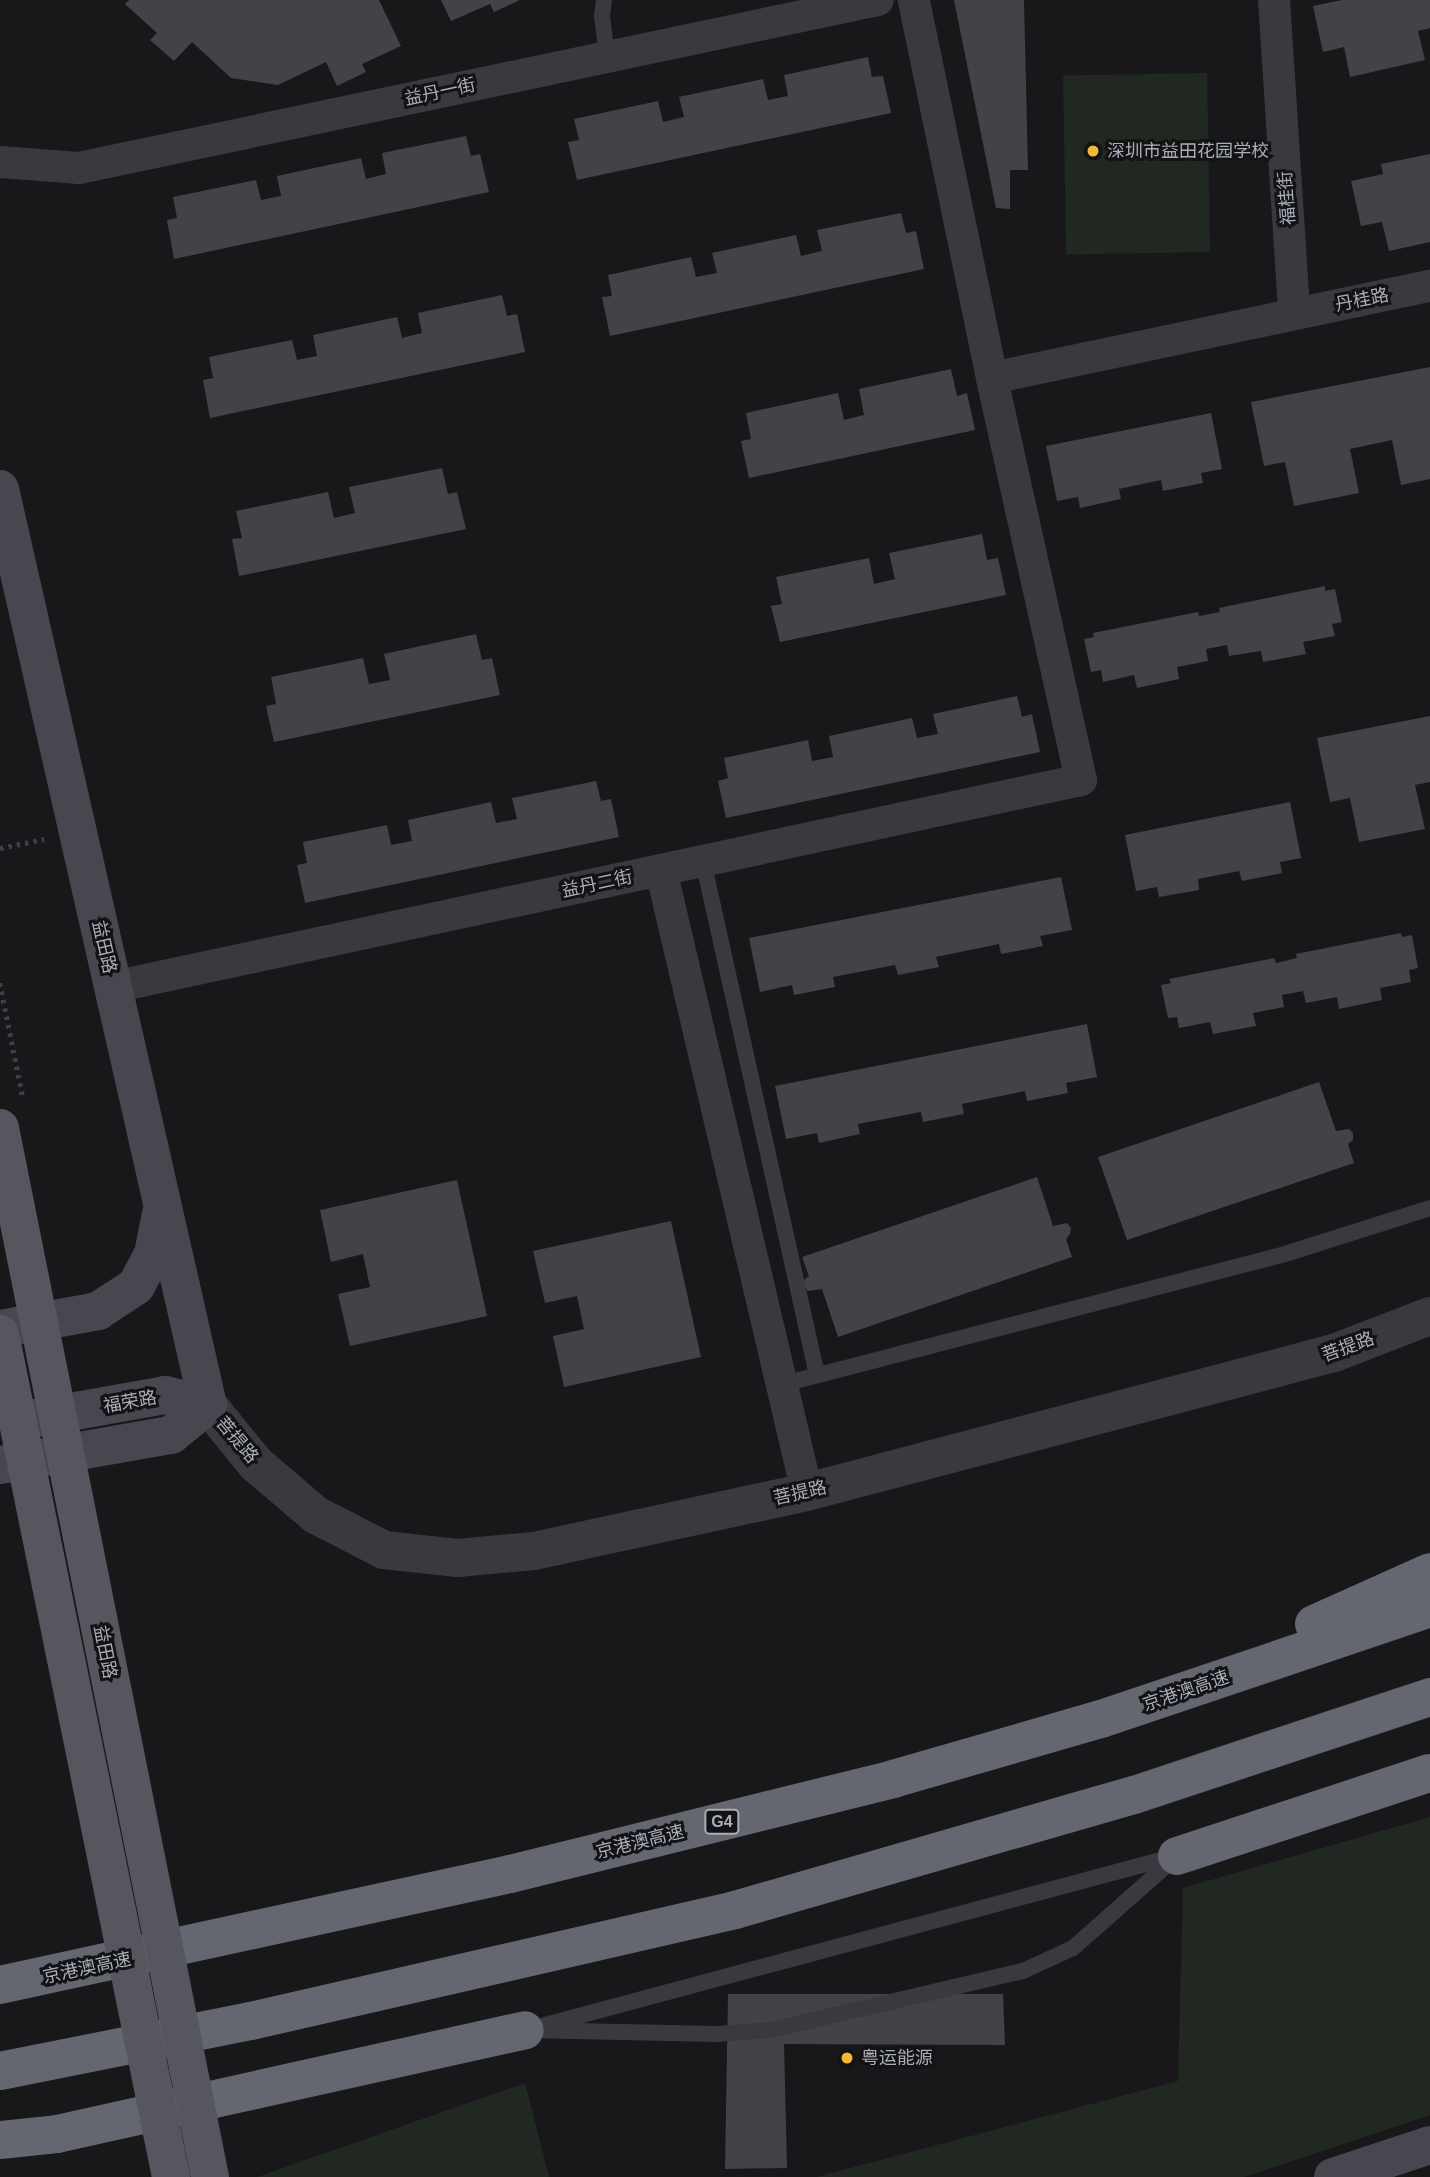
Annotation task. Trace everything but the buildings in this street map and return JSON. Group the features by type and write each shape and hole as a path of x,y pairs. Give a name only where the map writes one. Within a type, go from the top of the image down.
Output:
{"highway":[{"path":"1101,1719 1430,1572"},
{"name":"京港澳高速","path":"0,1985 510,1874 893,1779 1101,1719 1430,1608"},
{"path":"0,2071 251,2021 735,1910 1134,1795 1430,1697"},
{"path":"1177,1856 1430,1773"},
{"path":"0,2140 57,2134 525,2030"}],"main road":[{"name":"益田路","path":"0,489 208,1405"},
{"name":"益田路","path":"0,1128 210,2177"},
{"path":"162,1206 153,1254 136,1286 98,1311 0,1331 172,2177"},
{"name":"福荣路","path":"0,1425 165,1395 208,1405"},
{"path":"0,1465 172,1435 208,1405"},
{"path":"1333,2177 1430,2145"}],"street":[{"name":"益丹一街","path":"0,162 79,168 878,0"},
{"path":"915,0 992,377"},
{"name":"福桂街","path":"1274,0 1294,313"},
{"name":"丹桂路","path":"992,377 1430,286"},
{"name":"益丹二街","path":"113,987 1081,780 992,377"},
{"path":"662,870 807,1492"},
{"name":"菩提路","path":"208,1405 256,1464 316,1515 384,1550 458,1558 534,1550 807,1492 1334,1353 1430,1315"}],"lane":[{"path":"604,0 602,16 607,57"},
{"path":"703,861 817,1375"},
{"path":"780,1385 1285,1254 1430,1208"},
{"path":"525,2030 1177,1856"},
{"path":"525,2030 717,2034 771,2030 1023,1971 1073,1948 1177,1856"}],"shaded area":[{"path":"1207,73 1210,252 1066,254 1063,76"},
{"path":"1430,1817 1430,2115 1244,2177 816,2177 1178,2081 1183,1888"},
{"path":"525,2083 549,2177 257,2177"}],"place":[{"name":"深圳市益田花园学校","path":"1093,151"},
{"name":"粤运能源","path":"847,2058"}]}
